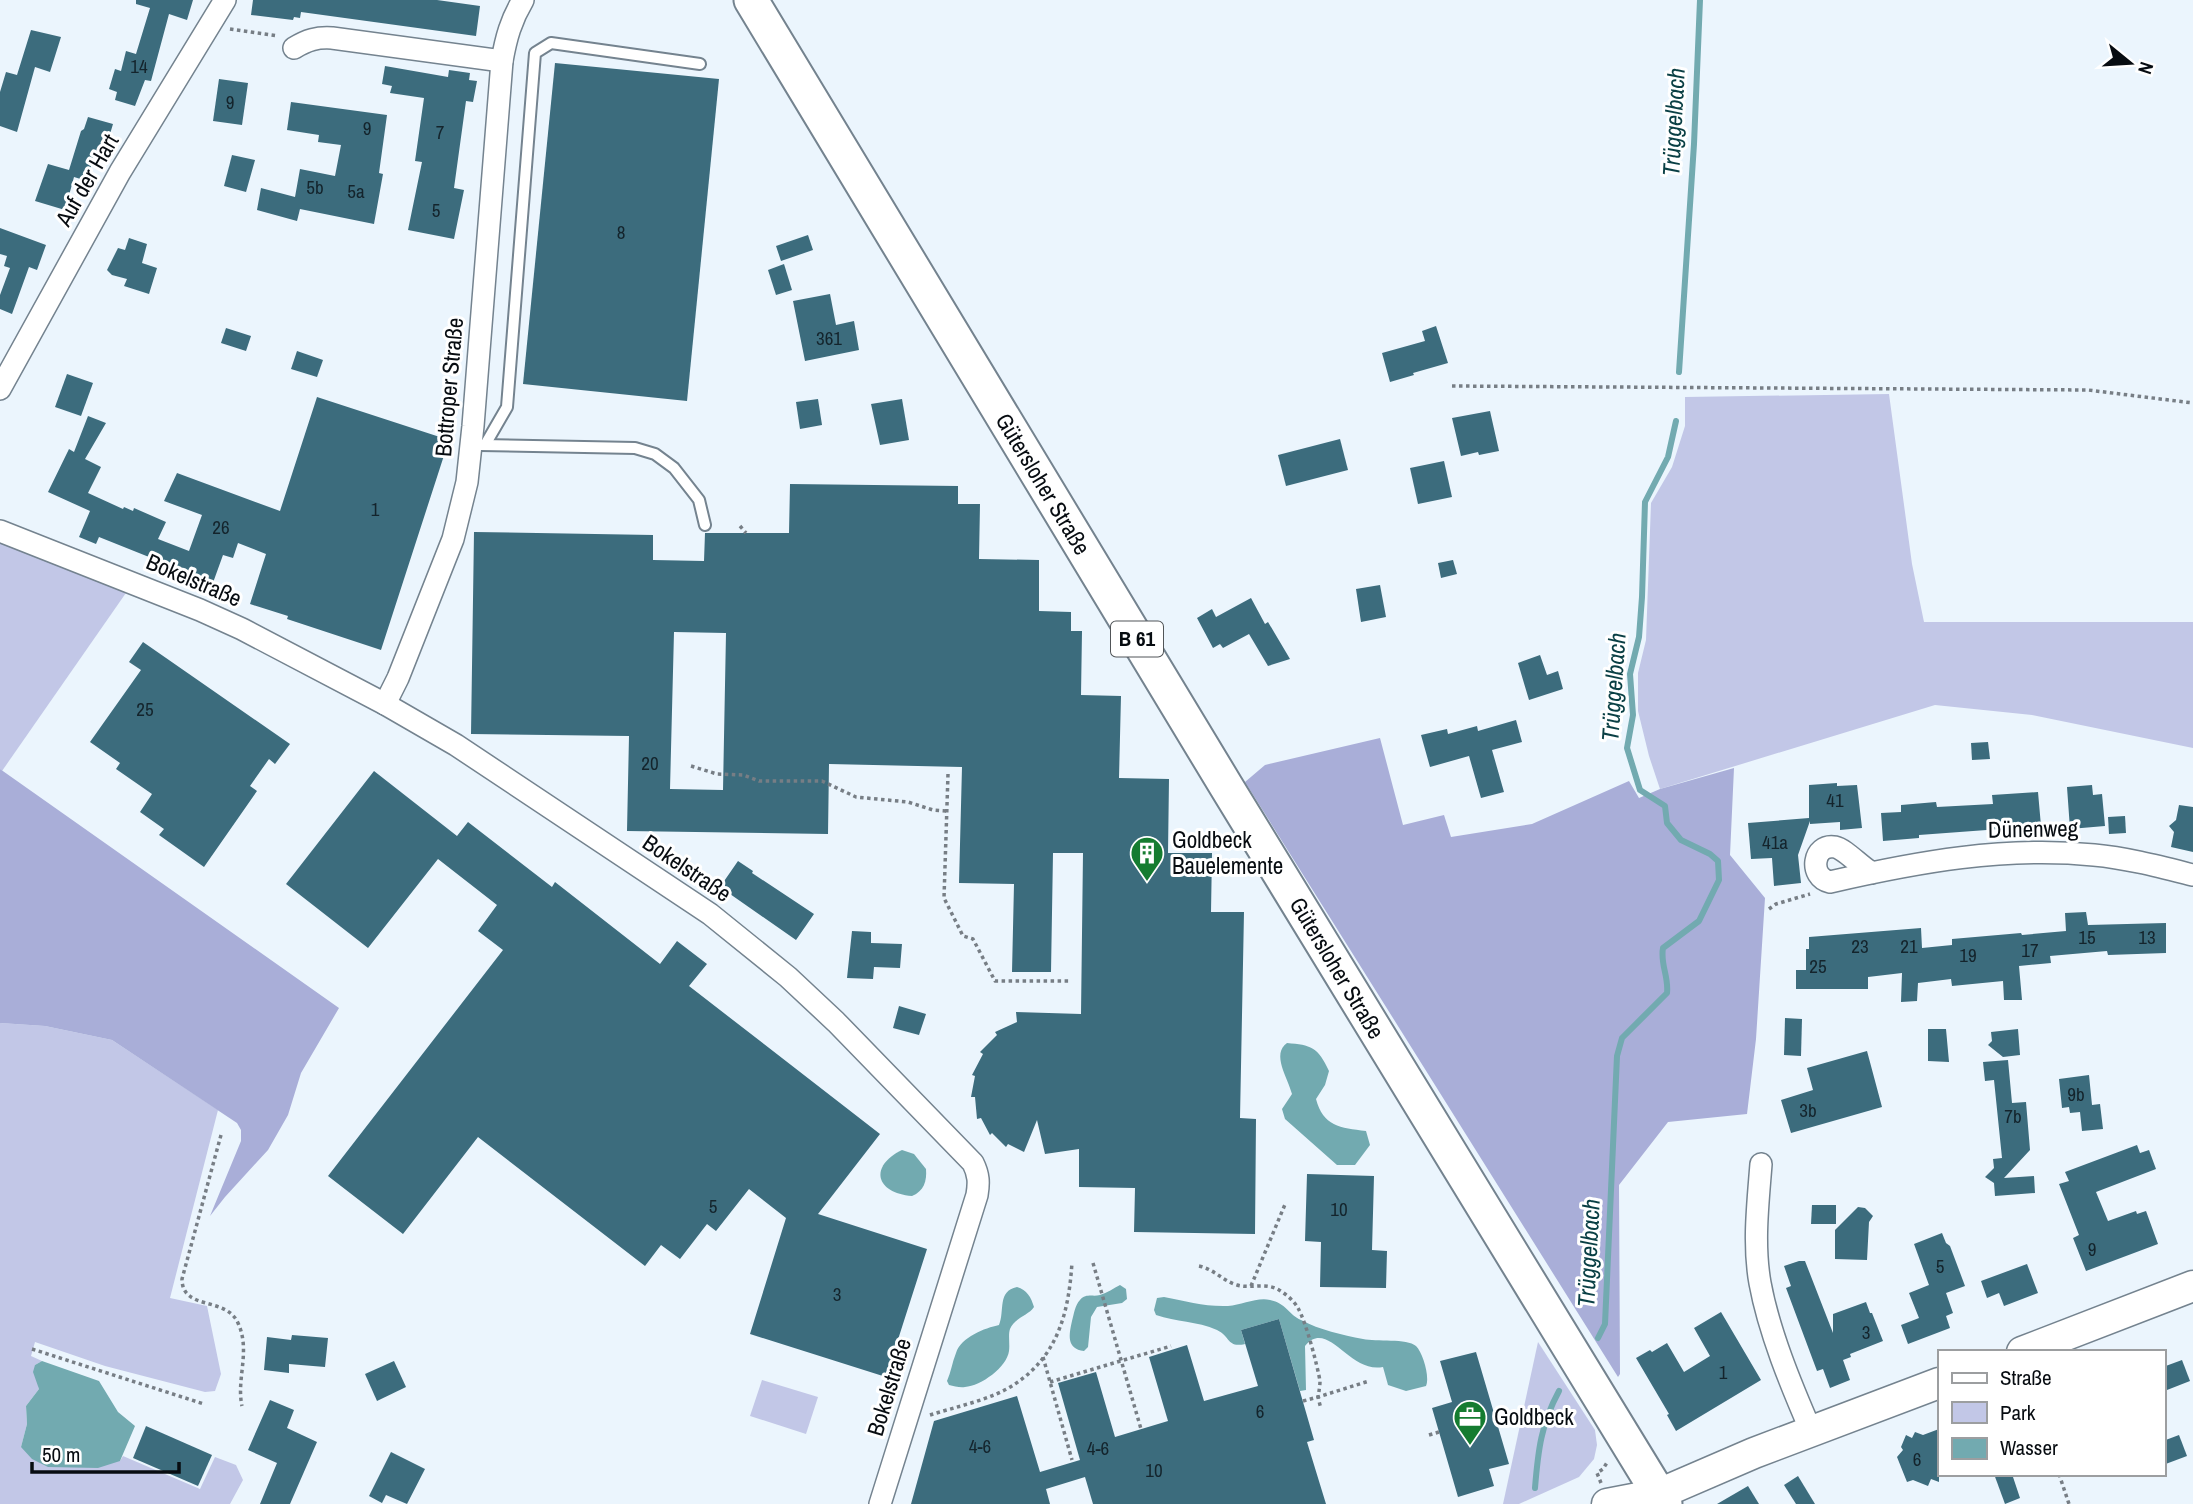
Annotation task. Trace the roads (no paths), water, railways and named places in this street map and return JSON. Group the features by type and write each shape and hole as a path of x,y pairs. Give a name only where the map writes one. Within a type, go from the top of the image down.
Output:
{"main road":[{"name":"Gütersloher Straße","path":"751,0 1240,810 1662,1499"},
{"path":"2027,1350 2193,1286"},
{"path":"1609,1504 1662,1499 1811,1431 1938,1383"}],"street":[{"name":"Auf der Hart","path":"0,389 120,172 225,0"},
{"name":"Bottroper Straße","path":"385,704 398,678 453,539 478,445 502,61 506,35 523,0"},
{"path":"294,48 317,37 502,61"},
{"name":"Bokelstraße","path":"0,531 242,629 385,704 456,746 710,914 736,934 836,1022 973,1163 979,1182 977,1195 880,1504"},
{"name":"Dünenweg","path":"1872,873 1833,846 1818,854 1818,875 1830,883 1927,863 2033,852 2098,855 2193,876"},
{"path":"1760,1164 1757,1221 1760,1283 1777,1342 1811,1431"}],"lane":[{"path":"478,445 507,407 535,53 551,43 700,64"},
{"path":"478,445 635,448 655,454 674,468 699,500 705,525"}],"water":[{"path":"1287,1043 1313,1049 1329,1071 1325,1085 1316,1099 1323,1115 1341,1127 1366,1131 1370,1145 1355,1165 1337,1165 1285,1119 1282,1109 1292,1094 1280,1053"},
{"path":"902,1150 914,1154 926,1169 924,1185 912,1196 890,1190 881,1178 884,1164"},
{"path":"1120,1285 1126,1289 1127,1299 1122,1303 1097,1307 1091,1317 1088,1347 1084,1351 1078,1350 1070,1340 1070,1331 1078,1302 1082,1298 1100,1295"},
{"path":"1017,1287 1028,1294 1034,1307 1012,1325 1009,1331 1009,1351 1004,1363 992,1375 971,1386 949,1385 947,1381 959,1347 974,1334 999,1325 1004,1297"},
{"path":"1157,1298 1220,1306 1270,1300 1308,1324 1339,1334 1412,1344 1419,1349 1423,1359 1426,1386 1406,1391 1388,1385 1383,1367 1360,1363 1322,1338 1314,1339 1305,1346 1306,1390 1300,1391 1279,1319 1241,1330 1245,1344 1239,1345 1209,1327 1156,1315 1154,1310"},
{"path":"42,1361 99,1381 118,1412 135,1426 120,1461 98,1468 48,1467 32,1459 21,1447 27,1424 26,1406 39,1389 33,1372 35,1365"}],"waterway":[{"name":"Trüggelbach","path":"1679,372 1694,144 1700,0"},
{"name":"Trüggelbach","path":"1598,1338 1605,1324 1617,1056 1622,1038 1667,993 1663,948 1699,921 1719,880 1718,861 1710,854 1681,840 1667,823 1665,806 1640,790 1627,748 1633,715 1630,674 1639,637 1642,597 1645,502 1668,457 1676,421"},
{"name":"Trüggelbach","path":"1535,1488 1541,1438 1559,1391"}],"place":[{"name":"Goldbeck Bauelemente","path":"1147,883"},
{"name":"Goldbeck","path":"1470,1447"}]}
